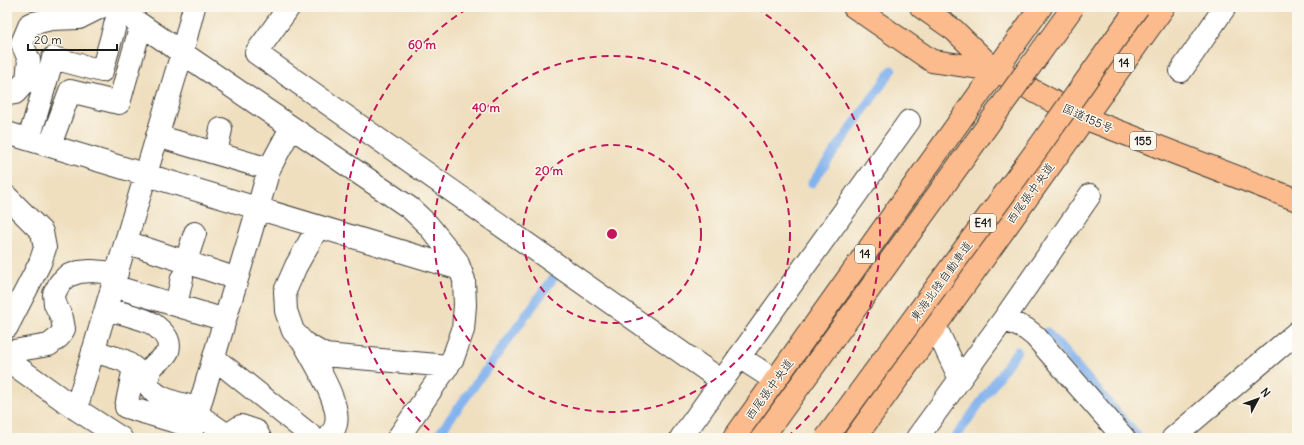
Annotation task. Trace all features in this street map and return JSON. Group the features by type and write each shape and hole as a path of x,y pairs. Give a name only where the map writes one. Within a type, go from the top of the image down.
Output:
{"main road":[{"name":"国道155号","path":"854,7 932,61 996,70"},
{"name":"国道155号","path":"921,7 954,30 996,70 1084,118 1297,200"},
{"name":"西尾張中央道","path":"734,438 1041,7"},
{"path":"762,438 1073,7"},
{"name":"東海北陸自動車道","path":"826,438 1041,144 1138,7"},
{"path":"1041,144 1145,7"},
{"name":"西尾張中央道","path":"855,438 1164,7"}],"street":[{"path":"76,409 182,53 194,7"},
{"path":"289,7 256,53 722,381"},
{"path":"1180,71 1225,7"},
{"path":"29,139 53,58 102,71 112,8"},
{"path":"7,94 15,93 27,80 29,60 22,43 30,24 51,20 79,18 112,8 141,25 410,208 428,225 457,261 464,280 465,305 463,330 453,358 398,438"},
{"path":"50,145 70,91 119,103 141,25"},
{"path":"681,438 909,121"},
{"path":"194,422 238,279 269,169 291,128"},
{"path":"216,153 221,129"},
{"path":"7,133 460,269"},
{"path":"157,136 269,169"},
{"path":"917,438 1004,319 1090,195"},
{"path":"7,197 42,232 45,248 40,263 7,328"},
{"path":"318,227 296,266 285,291 286,310 293,331 304,343 329,388 335,406 336,424 329,438"},
{"path":"176,305 195,233"},
{"path":"126,242 184,270 238,279"},
{"path":"121,438 76,409 10,362 7,353 49,345 59,338 64,329 62,318 55,304 54,294 60,283 67,276 91,271 176,305 225,320"},
{"path":"106,308 151,323 167,338 168,352 152,368 148,379 150,387 158,396 168,400 194,422"},
{"path":"1004,319 1026,329 1036,336 1124,438"},
{"path":"935,326 960,379"},
{"path":"1173,438 1297,332"},
{"path":"304,343 325,355 448,366"},
{"path":"93,351 123,360 134,368 126,407 194,422 227,436 241,426 256,431 260,438"},
{"path":"739,357 775,380"},
{"path":"214,358 314,438"}],"waterway":[{"path":"812,183 892,70"},
{"path":"436,438 554,277"},
{"path":"1047,332 1139,438"},
{"path":"955,438 1017,351"}]}
